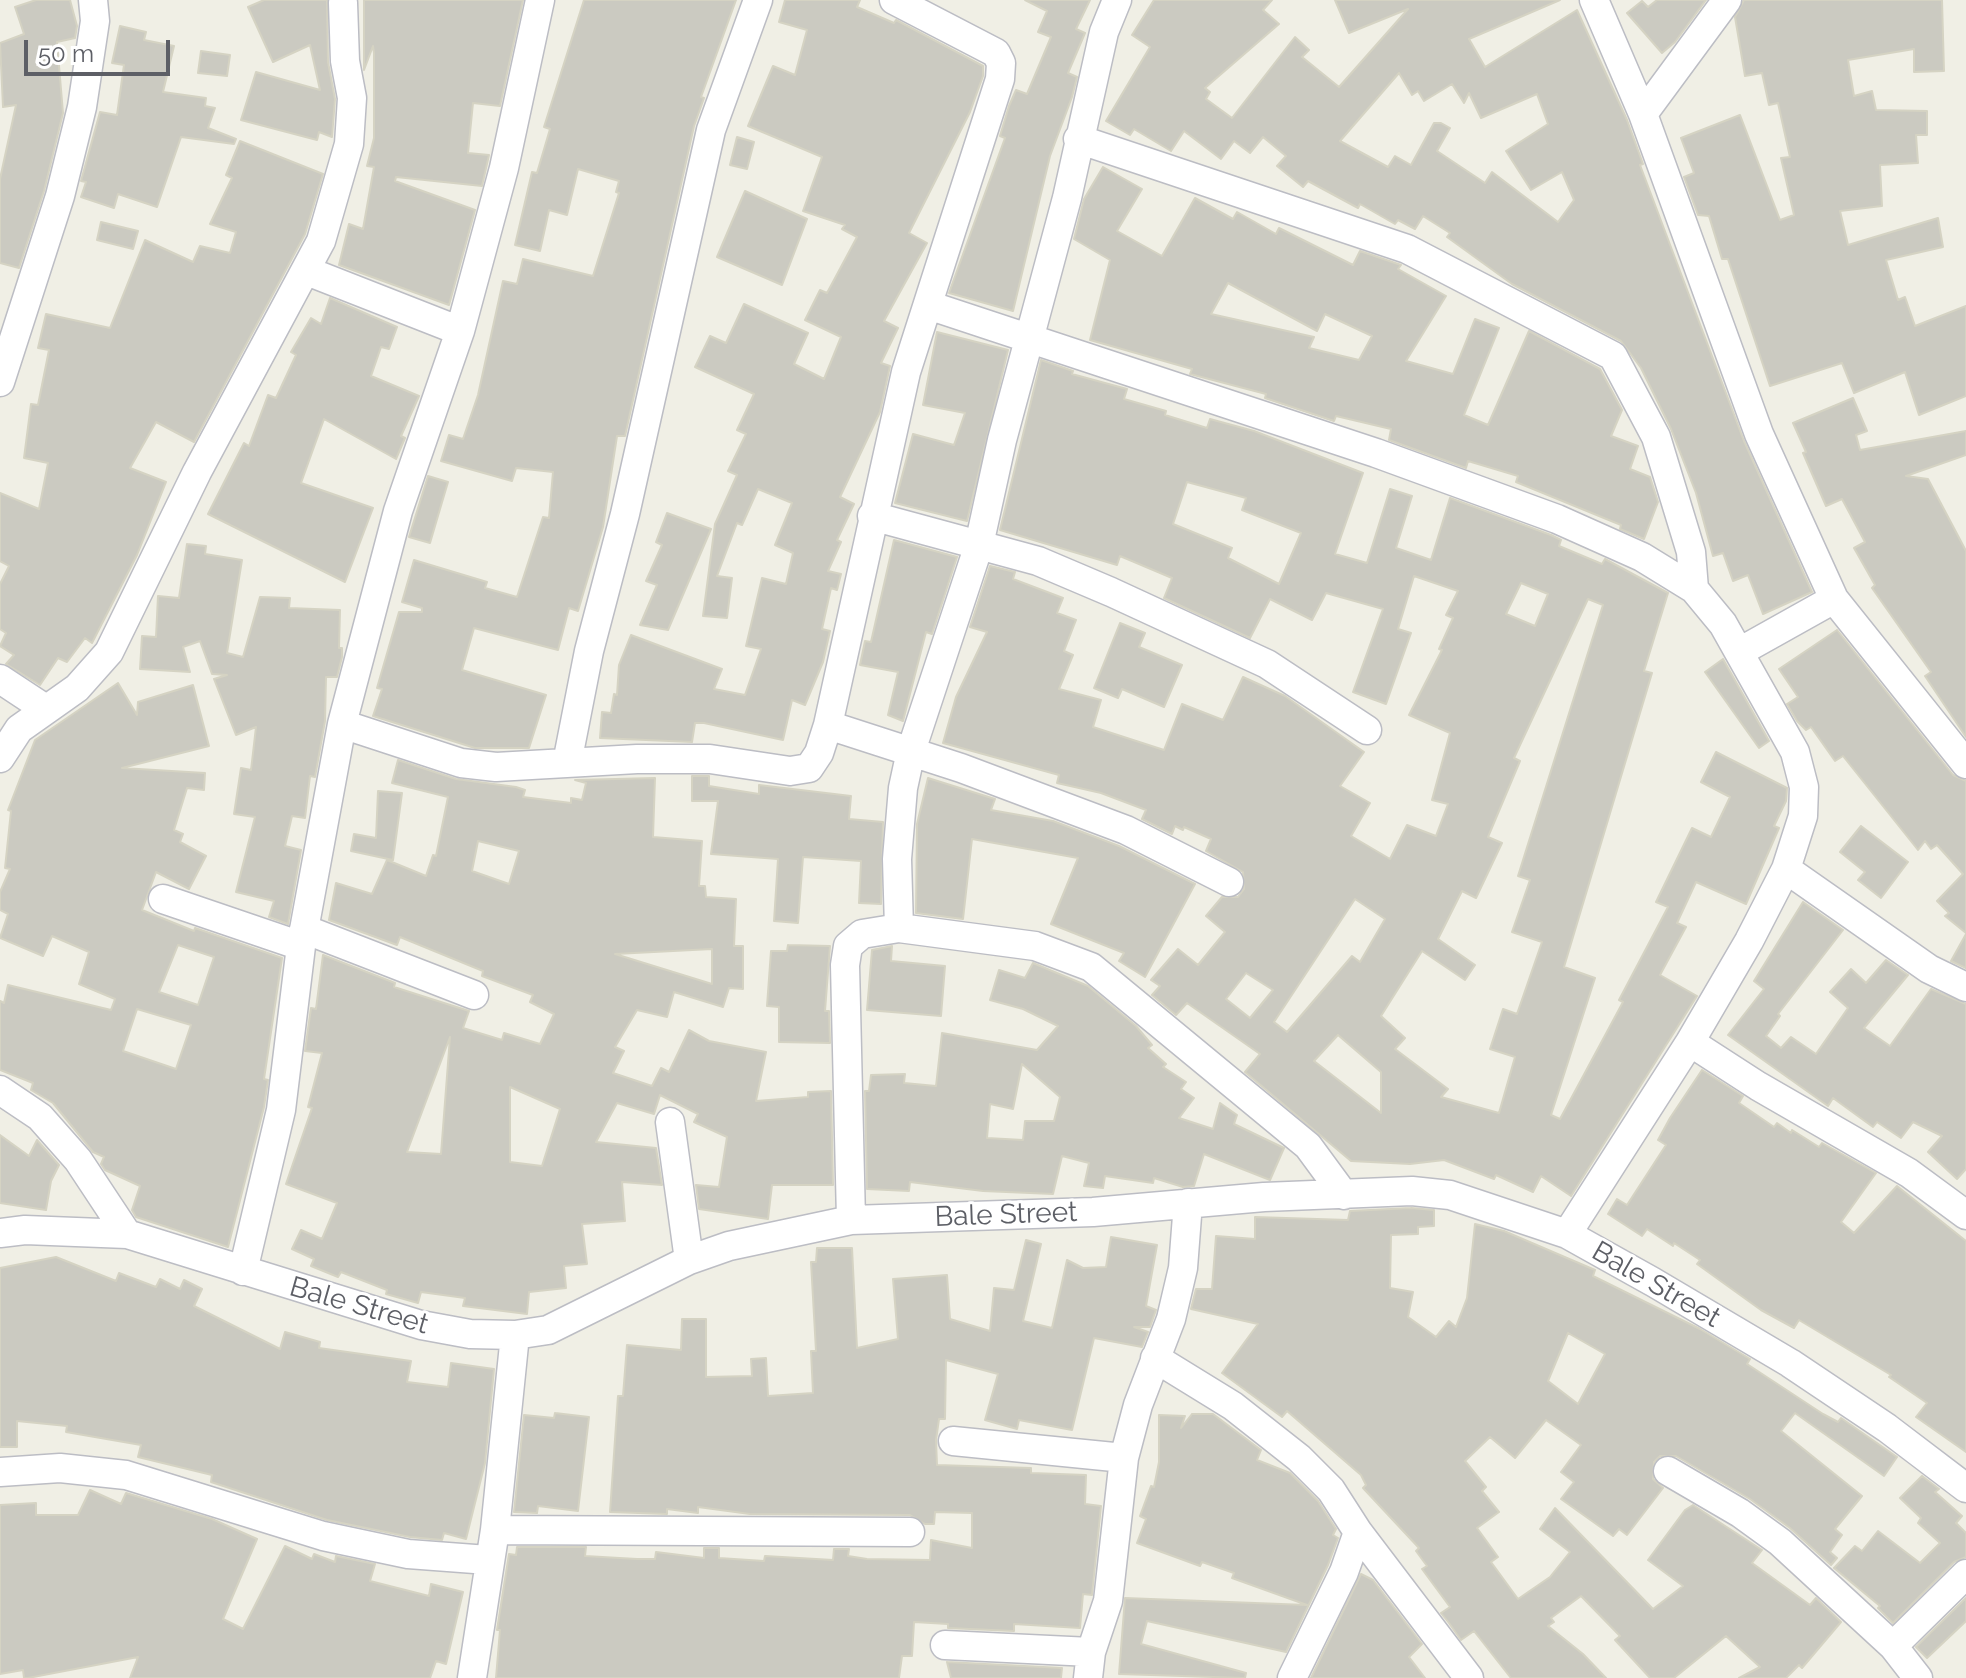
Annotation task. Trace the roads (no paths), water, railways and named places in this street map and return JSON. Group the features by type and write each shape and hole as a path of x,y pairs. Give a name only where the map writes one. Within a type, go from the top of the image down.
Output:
{"street":[{"path":"0,382 60,196 82,107 95,21 93,0"},
{"path":"243,1271 281,1110 303,937 342,724 398,511 460,331 504,168 540,0"},
{"path":"567,763 589,651 625,514 711,130 758,0"},
{"path":"899,928 897,859 903,788 911,751 979,545 1063,213 1104,32 1117,0"},
{"path":"1594,0 1643,114 1759,434 1834,599 1966,764"},
{"path":"1643,114 1727,0"},
{"path":"342,724 461,763 496,767 710,759 790,771 809,768 819,753 828,725 906,372 1000,79 1001,63 996,53 901,2"},
{"path":"0,758 19,729 44,708 77,688 109,652 197,472 321,241 349,144 352,98 345,61 343,3"},
{"path":"1078,139 1407,249 1613,356 1656,437 1691,552 1694,589"},
{"path":"307,271 460,331"},
{"path":"928,305 1471,487 1642,557 1694,589 1741,651 1795,752 1804,787 1803,816 1786,869 1690,1042 1567,1234"},
{"path":"872,516 1038,561 1178,621 1267,664 1367,730"},
{"path":"1741,651 1834,599"},
{"path":"0,679 44,708"},
{"path":"828,725 911,751 1126,830 1229,882"},
{"path":"1786,869 1929,969 1966,987"},
{"path":"163,899 303,937 474,995"},
{"path":"851,1220 845,965 848,946 862,934 899,928 1035,946 1091,967 1308,1146 1344,1195"},
{"path":"1690,1042 1758,1086 1909,1173 1966,1215"},
{"path":"0,1090 40,1117 78,1160 127,1234"},
{"path":"670,1122 689,1260"},
{"name":"Bale Street","path":"0,1233 25,1230 127,1234 421,1325 470,1334 515,1335 548,1330 689,1260 729,1246 851,1220 1093,1212 1188,1203 1412,1191 1450,1195 1567,1234 1790,1363 1887,1428 1966,1488"},
{"path":"945,1645 1090,1665 1108,1601 1124,1458 1155,1358 1171,1319 1183,1268 1188,1203"},
{"path":"472,1678 495,1530 515,1335"},
{"path":"1155,1358 1233,1406 1299,1458 1331,1490 1358,1532 1467,1677"},
{"path":"953,1441 1124,1458"},
{"path":"0,1472 60,1468 126,1475 323,1536 408,1554 488,1560"},
{"path":"1668,1471 1740,1513 1780,1542 1893,1646 1918,1678"},
{"path":"495,1530 910,1532"},
{"path":"1292,1678 1344,1572 1358,1532"},
{"path":"1893,1646 1966,1574"}]}
